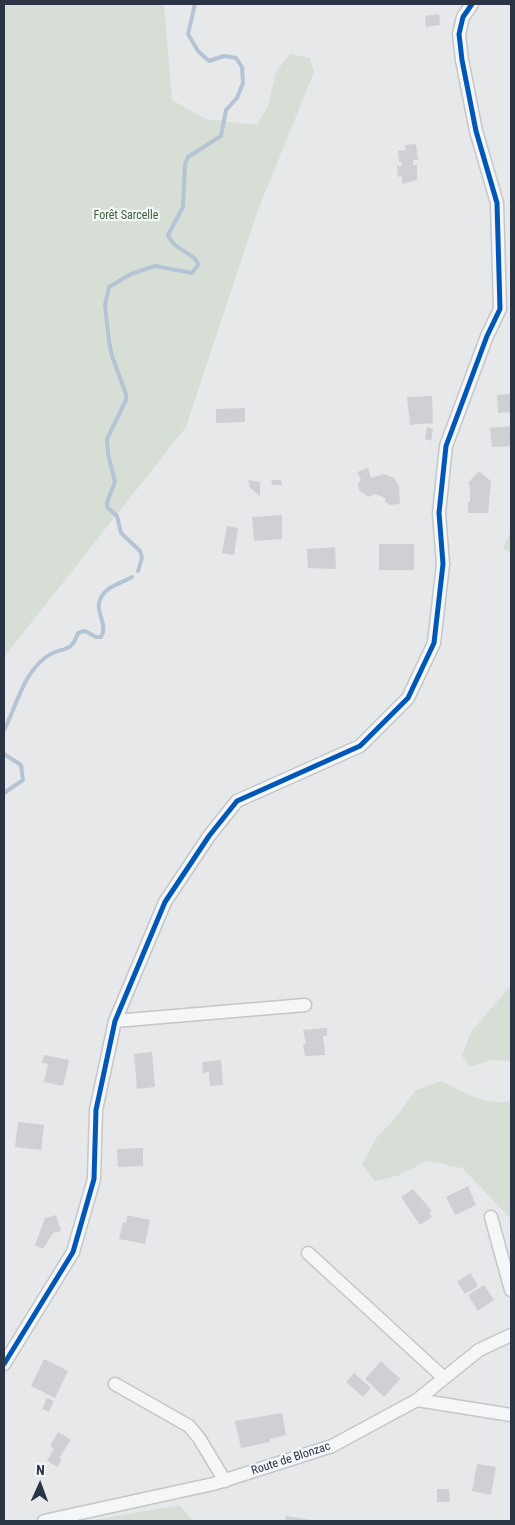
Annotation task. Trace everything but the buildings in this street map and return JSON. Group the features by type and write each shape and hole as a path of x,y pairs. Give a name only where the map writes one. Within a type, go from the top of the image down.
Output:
{"street":[{"path":"4,1364 73,1252 94,1179 96,1110 115,1021 165,902 210,836 237,801 360,746 408,698 434,644 443,564 439,513 446,446 483,344 500,308 497,203 476,131 462,60 459,34 463,17 472,4"},
{"path":"115,1021 305,1005"},
{"path":"491,1217 511,1290"},
{"path":"308,1253 444,1378"},
{"name":"Route de Blonzac","path":"44,1521 225,1481 332,1446 417,1400 479,1350 511,1335"},
{"path":"116,1384 189,1426 199,1438 225,1481"},
{"path":"417,1400 511,1415"}],"green space":[{"name":"Forêt Sarcelle","path":"4,4 164,4 172,100 206,119 257,125 268,106 276,72 290,54 310,58 314,72 258,210 186,427 4,657"},
{"path":"511,532 511,554 503,547"},
{"path":"511,985 511,1061 492,1060 470,1067 462,1056 471,1032"},
{"path":"442,1081 467,1094 484,1100 493,1102 511,1101 511,1219 462,1168 427,1161 397,1176 375,1181 362,1164 377,1137 393,1121 416,1090"},
{"path":"179,1505 193,1521 89,1521"}],"waterway":[{"path":"138,571 142,558 140,551 121,533 117,516 107,507 107,502 115,482 108,454 107,439 126,400 126,394 112,356 105,305 109,287 131,274 155,266 192,273 198,265 197,261 175,244 168,235 183,207 185,164 188,157 221,136 226,110 237,98 243,83 242,67 236,58 224,56 209,61 198,51 188,34 195,4"},
{"path":"4,730 26,681 38,664 52,653 69,648 78,633 85,631 96,637 101,637 103,631 99,610 101,598 111,587 132,577"},
{"path":"4,754 21,765 23,780 4,793"}],"cycle path":[{"path":"4,1364 73,1252 94,1179 96,1110 115,1021 165,902 209,836 237,801 360,746 408,698 434,643 443,564 439,513 446,446 487,336 500,309 497,203 476,131 462,60 459,34 463,17 472,4"}]}
